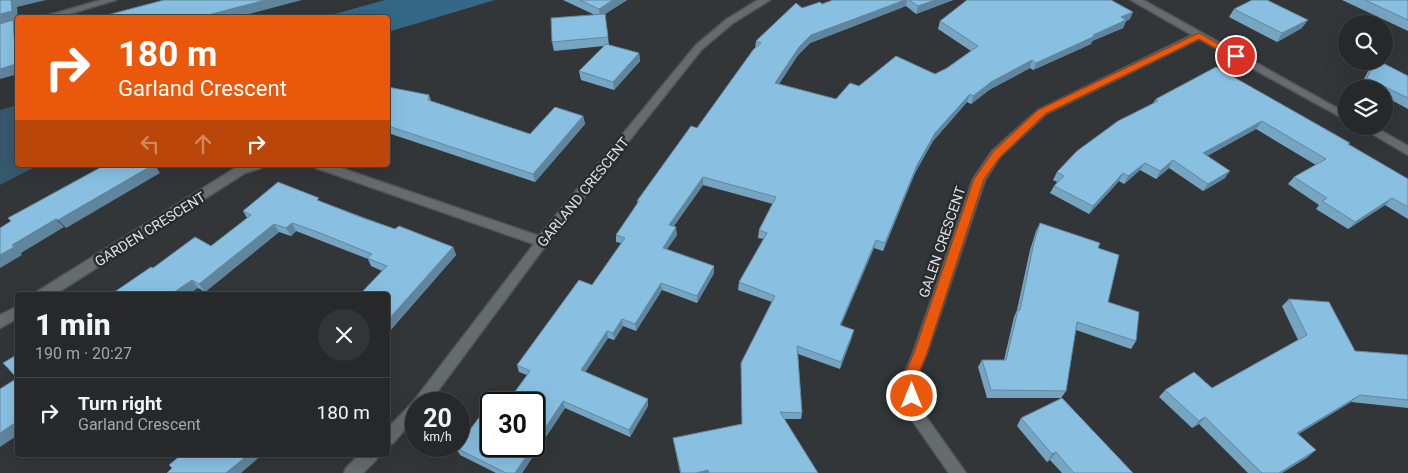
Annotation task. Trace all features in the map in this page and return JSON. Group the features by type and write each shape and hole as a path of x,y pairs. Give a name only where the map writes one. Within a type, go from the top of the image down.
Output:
{"street":[{"path":"53,15 108,0"},
{"name":"GARLAND CRESCENT","path":"428,392 542,242 699,47 719,28 742,12 766,0"},
{"path":"1136,0 1338,112"},
{"name":"GALEN CRESCENT","path":"958,473 916,413 909,380 920,353 979,179 996,154 1042,112 1199,35"},
{"path":"1380,135 1408,150"},
{"name":"GARDEN CRESCENT","path":"48,292 241,170 251,167"},
{"path":"326,167 542,242"},
{"path":"0,322 15,313"},
{"path":"390,436 405,419"},
{"path":"352,473 368,457"}],"shaded area":[{"path":"385,0 495,0 390,31 390,15 331,15"},
{"path":"15,106 15,167 35,167 0,185 0,110"}],"building":[{"path":"0,0 11,0 12,11 0,14"},
{"path":"164,0 266,0 208,15 107,15"},
{"path":"580,0 613,0 599,9"},
{"path":"833,0 905,0 811,35 799,47 775,83 836,99 850,83 859,86 896,56 935,74 947,68 978,46 940,21 967,0 1111,0 1133,12 1121,17 1126,20 1093,35 1095,36 1036,63 1032,60 991,82 973,96 970,94 935,133 917,165 885,243 876,240 840,325 854,330 841,362 797,346 802,413 780,412 818,473 709,473 708,470 696,473 681,473 673,438 742,424 741,363 775,296 739,282 767,233 759,230 776,197 703,177 669,225 676,227 663,248 714,266 697,296 661,283 635,324 622,319 613,333 607,331 581,370 648,399 629,430 563,401 545,428 545,392 515,392 530,371 517,365 579,280 592,285 625,238 616,235 639,201 637,201 691,126 697,128 753,50 761,43 756,41 796,3 802,8 820,2 822,4"},
{"path":"909,0 935,0 918,6"},
{"path":"1252,0 1267,0 1308,20 1282,33 1234,9"},
{"path":"1365,0 1408,0 1408,20"},
{"path":"605,14 608,37 552,42 551,18"},
{"path":"13,20 15,64 0,69 0,24"},
{"path":"606,44 639,53 613,82 579,71"},
{"path":"1216,67 1350,143 1348,144 1408,179 1408,207 1392,198 1355,222 1322,201 1327,198 1294,177 1326,159 1262,121 1203,153 1230,171 1208,184 1173,160 1160,171 1145,163 1128,176 1123,173 1093,206 1054,186 1064,176 1057,172 1077,151 1118,121 1158,101 1156,99"},
{"path":"1393,68 1408,76 1408,98 1393,91 1393,80 1371,80 1367,78 1371,70 1393,70"},
{"path":"390,87 429,95 428,100 530,134 555,107 583,116 533,174 390,127"},
{"path":"101,167 150,167 58,220 56,219 12,245 14,247 0,255 0,228 11,221 8,218"},
{"path":"278,182 363,218 395,229 399,226 453,247 390,318 390,292 362,292 387,266 367,258 372,254 292,223 286,228 274,224 199,284 192,280 174,292 114,292 151,267 153,268 195,237 211,246 251,215 243,211"},
{"path":"1040,223 1100,243 1098,248 1119,255 1108,302 1139,312 1136,341 1077,322 1066,391 991,390 982,360 1006,360 1018,310 1020,310 1034,242"},
{"path":"1289,299 1329,302 1355,351 1408,355 1408,400 1360,395 1297,433 1316,450 1279,473 1262,473 1205,417 1199,421 1165,390 1194,372 1212,388 1307,335"},
{"path":"15,356 15,376 3,363"},
{"path":"15,379 15,423 0,433 0,389"},
{"path":"1062,398 1133,473 1074,473 1056,452 1052,454 1021,418"},
{"path":"480,416 480,457 526,457 515,473 506,473 470,455 470,430"},
{"path":"179,457 246,457 226,473 167,473 172,468 169,465"}],"route":[{"path":"912,396 909,380 920,353 979,179 996,154 1042,112 1199,35 1236,56"}]}
